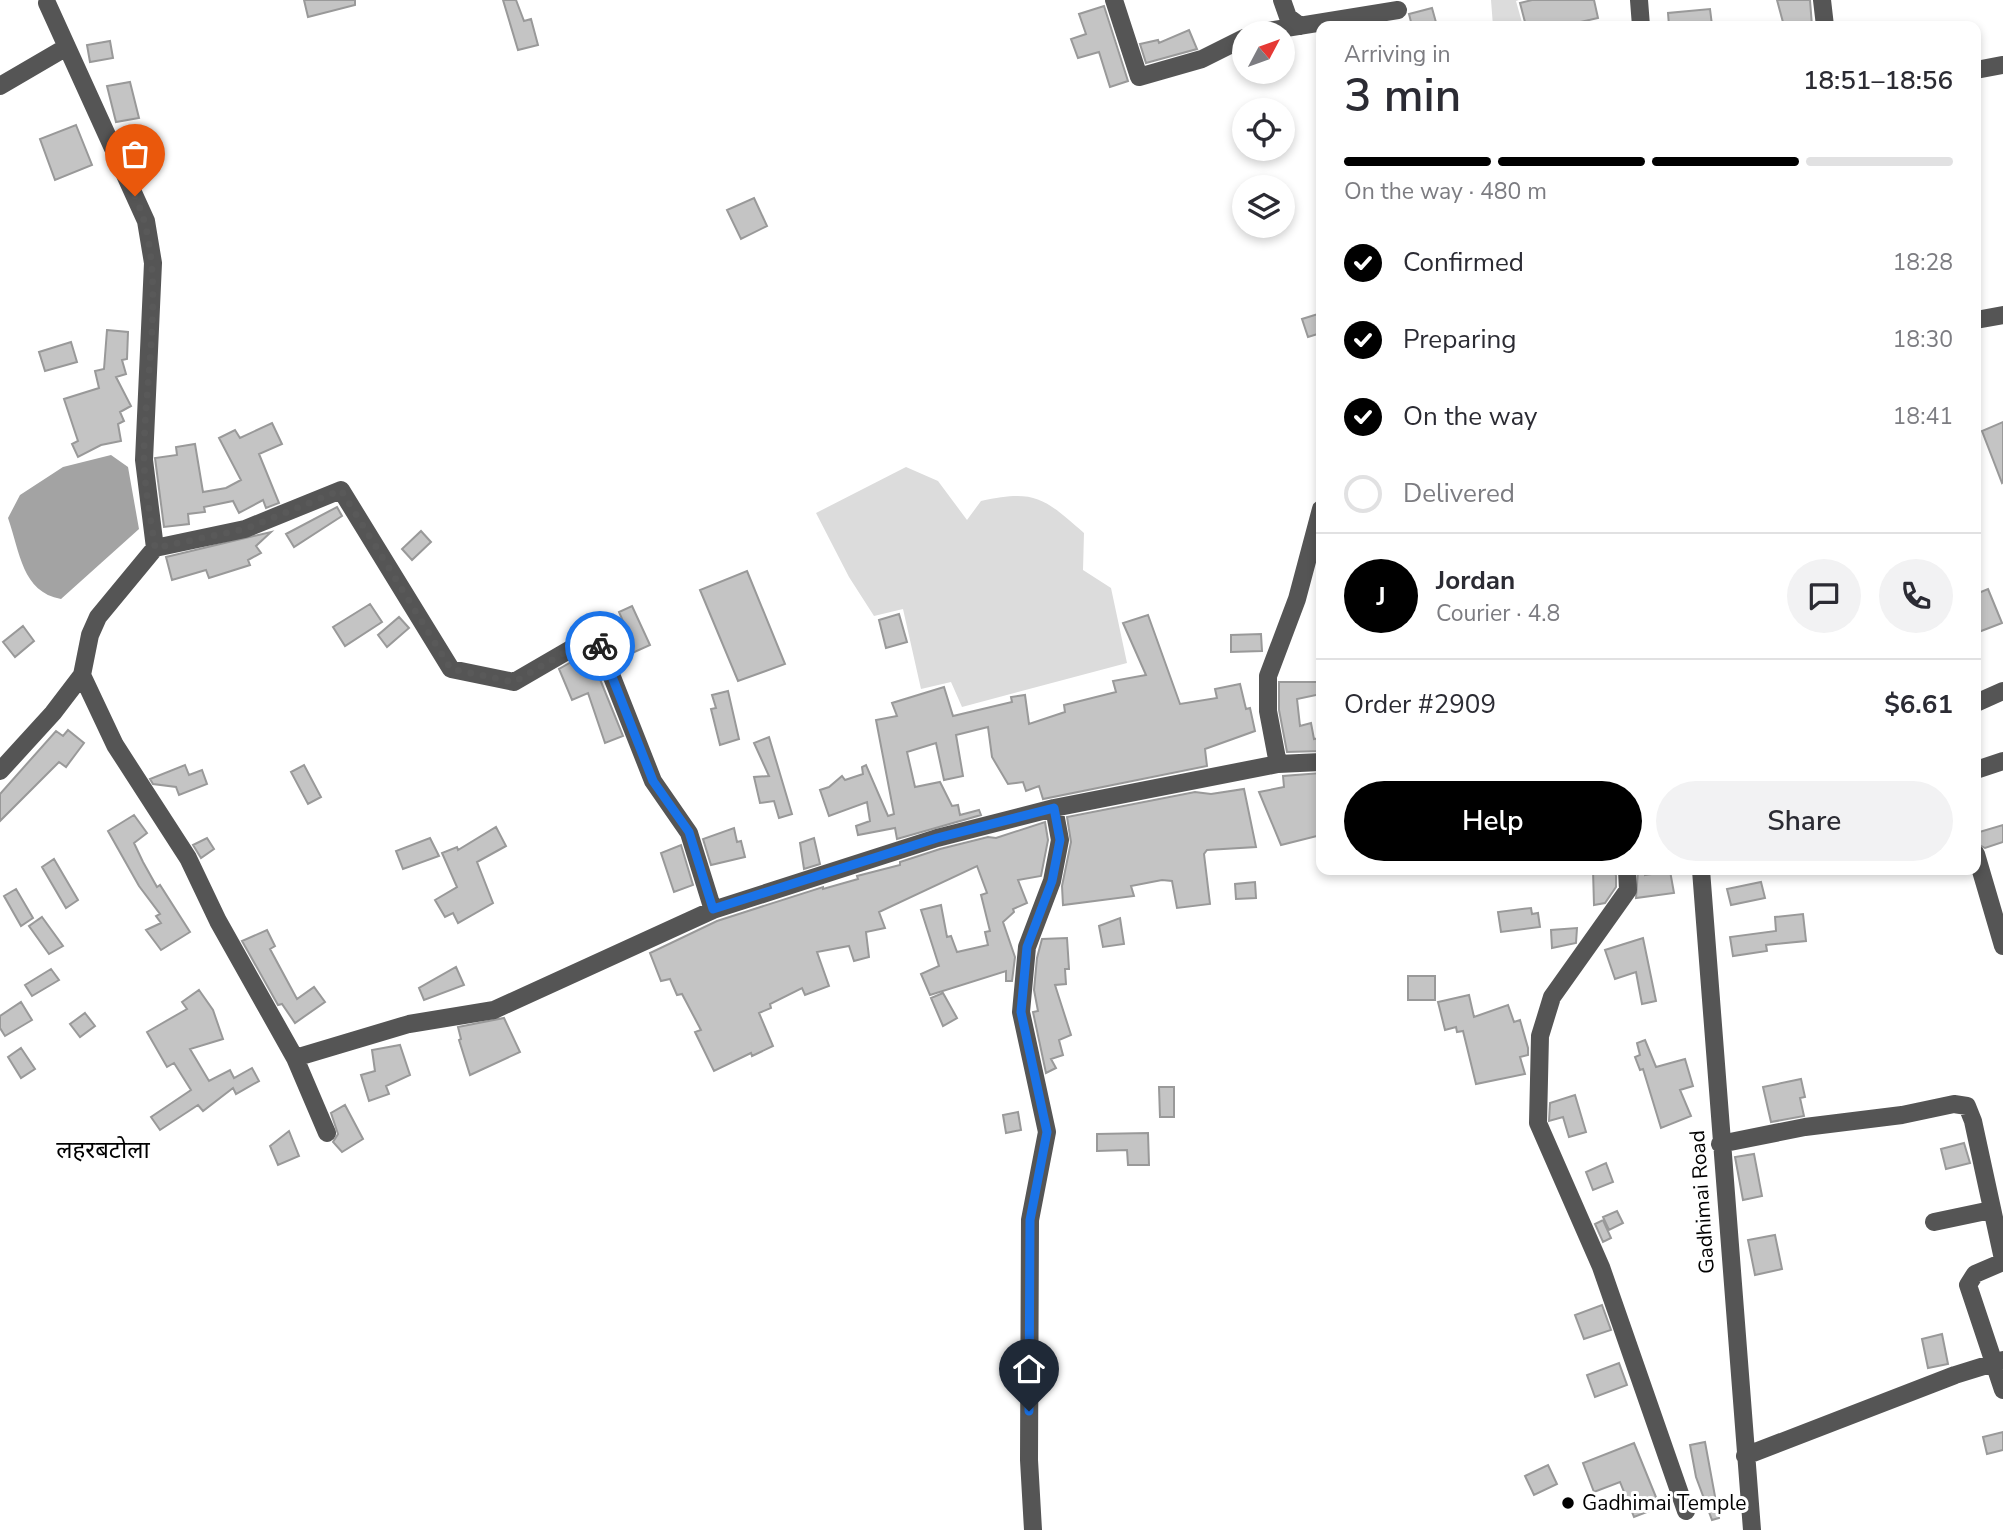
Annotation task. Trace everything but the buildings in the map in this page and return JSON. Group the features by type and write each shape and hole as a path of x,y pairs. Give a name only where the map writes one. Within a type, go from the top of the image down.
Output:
{"street":[{"path":"1114,0 1139,77 1202,59 1232,44"},
{"path":"1282,0 1289,17 1300,26"},
{"path":"1639,0 1641,21"},
{"path":"1822,0 1824,21"},
{"path":"49,1 65,48 146,221 153,263 144,460 155,548"},
{"path":"1335,21 1398,12"},
{"path":"1295,27 1316,24"},
{"path":"0,86 65,48"},
{"path":"1981,69 2001,65"},
{"path":"1981,319 2003,315"},
{"path":"0,771 54,713 82,676 90,635 98,617 155,548 245,529 341,490 451,669 514,682 588,639 599,644 653,781 689,832 713,909"},
{"path":"1278,764 1268,711 1268,676 1297,599 1316,528"},
{"path":"82,676 116,745 188,858 218,920 295,1058 327,1133"},
{"path":"1981,701 2003,691"},
{"path":"1981,768 2003,761"},
{"path":"295,1058 409,1024 494,1010 713,909 937,838 1054,808 1278,764 1316,762"},
{"path":"1033,1530 1029,1460 1030,1220 1047,1132 1021,1012 1027,947 1052,881 1060,840 1054,808"},
{"path":"1981,871 2003,946"},
{"path":"1628,875 1628,890 1552,997 1540,1036 1538,1123 1601,1267 1686,1511"},
{"name":"Gadhimai Road","path":"1701,875 1720,1144 1752,1530"},
{"path":"1720,1144 1954,1104 1967,1106 2003,1260 1975,1275 1968,1285 1999,1361 2003,1390"},
{"path":"1934,1222 1991,1210"},
{"path":"1745,1456 1999,1361"}],"shaded area":[{"path":"1491,0 1519,0 1516,1 1522,21 1493,21"},
{"path":"111,455 128,467 139,529 61,599 48,595 38,588 24,569 8,518 20,495 63,467"},
{"path":"906,467 938,481 967,520 981,501 999,497 1027,497 1048,504 1084,533 1083,570 1111,588 1127,663 962,707 951,682 921,689 903,609 874,616 849,577 816,513"}],"way so far":[{"path":"135,196 146,221 153,263 144,460 155,548 245,529 341,490 451,669 514,682 588,639 600,646"}],"place":[{"name":"Gadhimai Temple","path":"1568,1503"}],"district":[{"name":"लहरबटोला","path":"103,1150"}],"route":[{"path":"600,646 653,781 689,832 713,909 832,874 937,838 1054,808 1060,840 1052,881 1027,947 1021,1012 1047,1132 1030,1220 1029,1411"}]}
